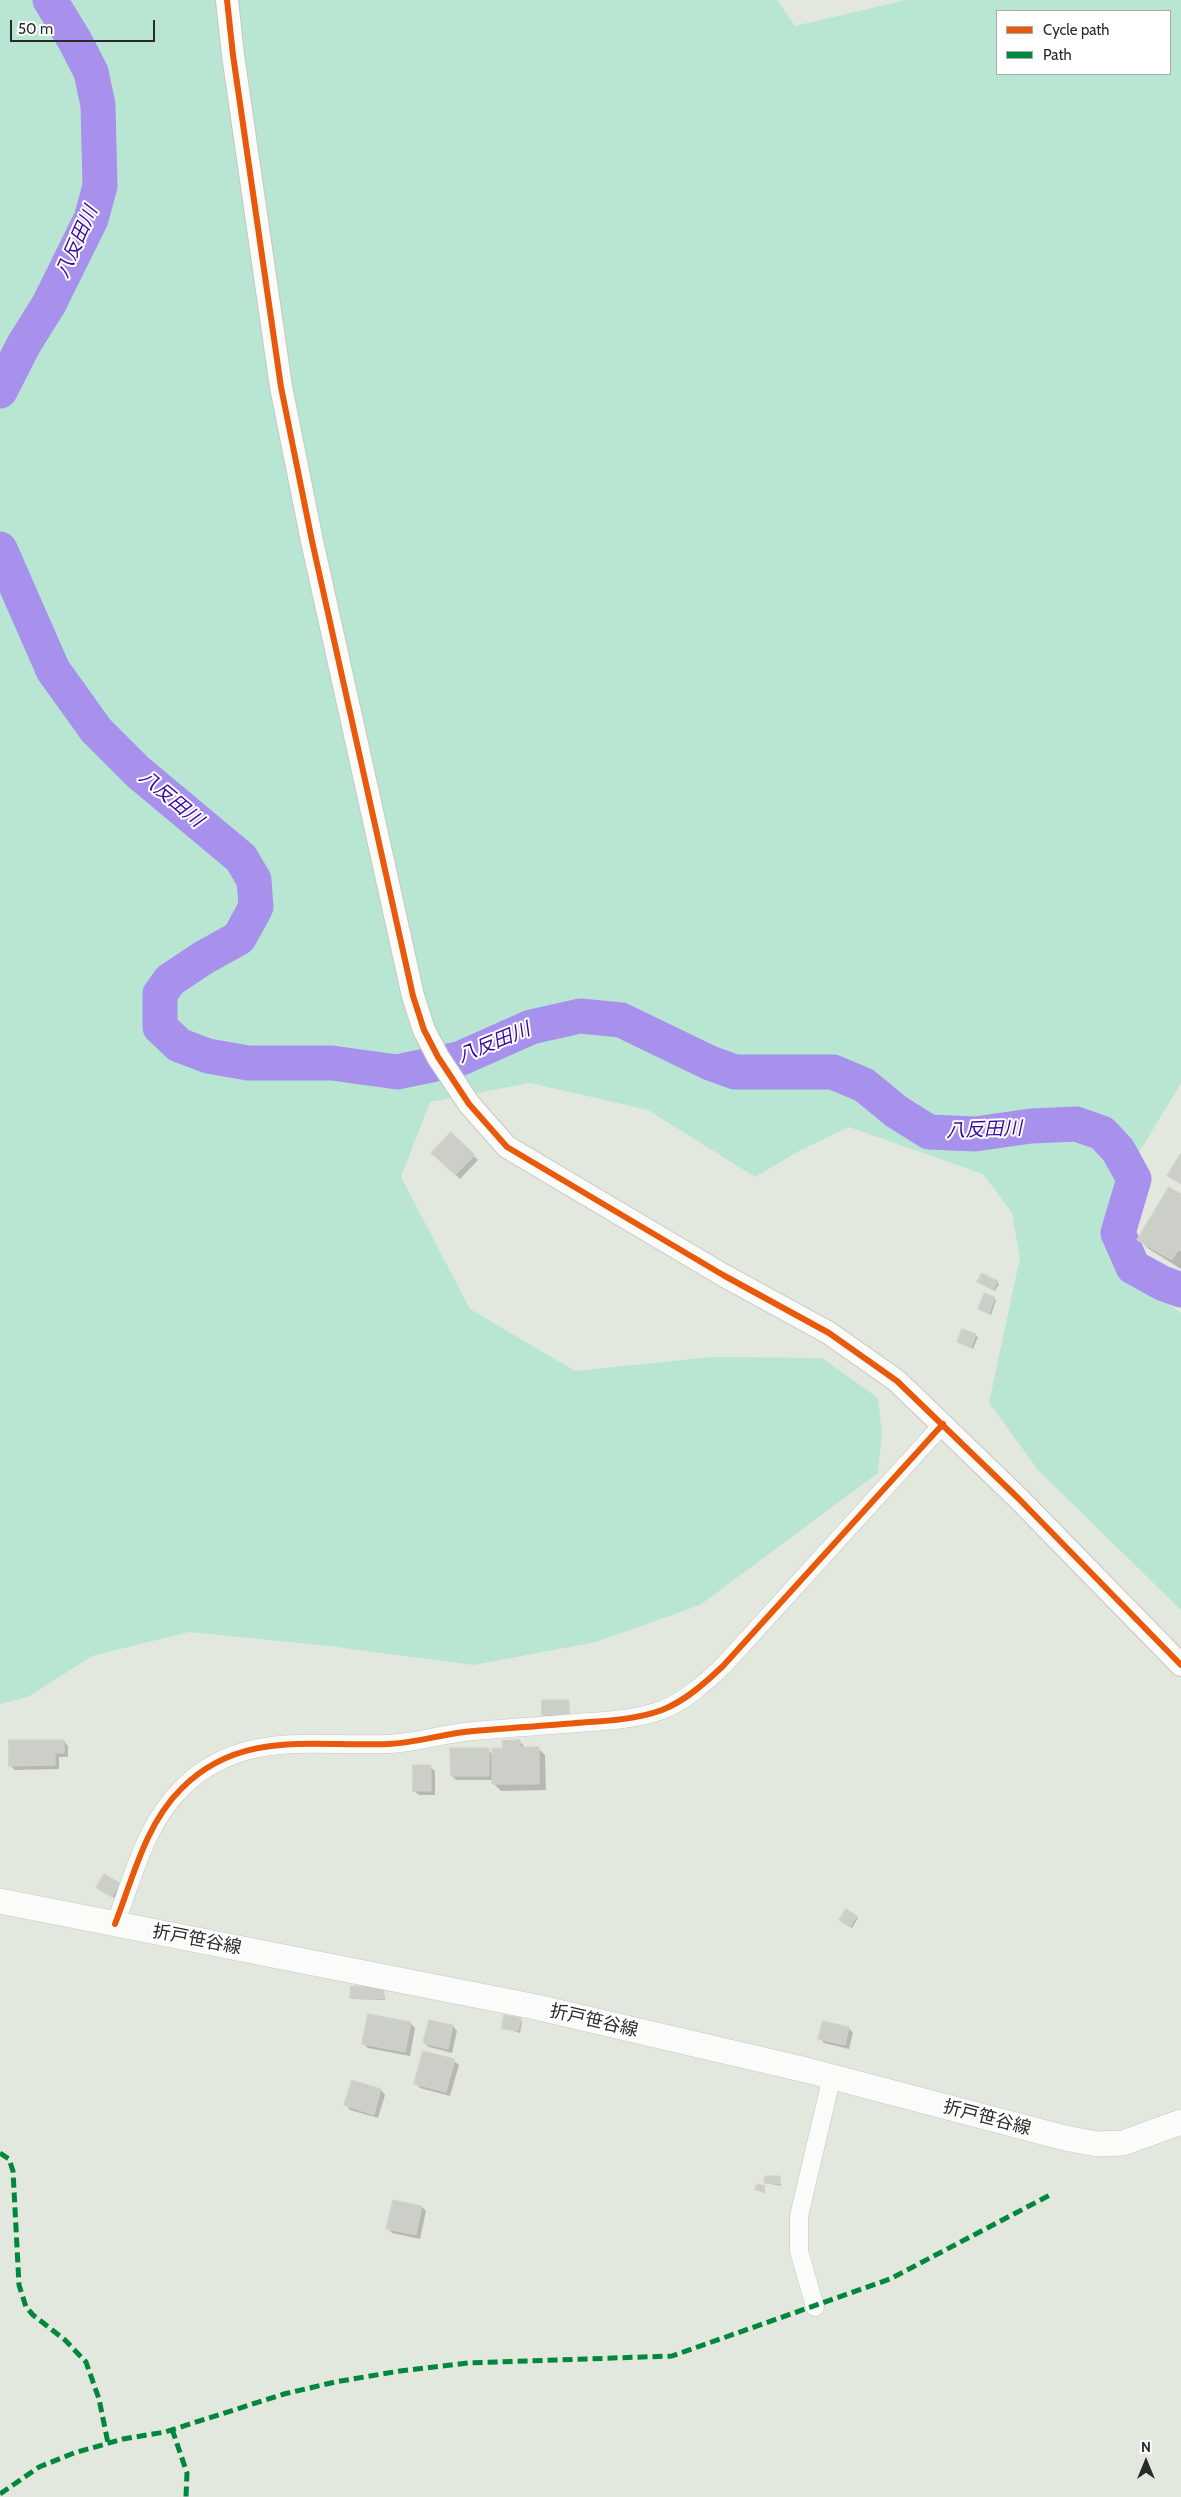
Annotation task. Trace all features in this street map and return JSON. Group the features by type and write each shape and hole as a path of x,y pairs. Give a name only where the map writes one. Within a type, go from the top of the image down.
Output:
{"main road":[{"name":"折戸笹谷線","path":"0,1901 536,2007 832,2076 1040,2132 1097,2144 1123,2143 1181,2122"}],"street":[{"path":"227,0 233,55 281,388 312,541 413,996 424,1030 438,1057 460,1092 507,1147 723,1275 829,1333 897,1381 943,1424 1181,1665"},
{"path":"115,1924 146,1841 179,1790 194,1777 222,1760 250,1749 283,1743 409,1743 472,1731 607,1721 648,1714 677,1702 706,1682 723,1666 943,1424"},
{"path":"815,2307 798,2252 799,2216 832,2076"}],"green space":[{"path":"0,0 777,0 795,26 906,0 1181,0 1181,1083 1129,1169 1120,1270 1181,1313 1181,1610 1038,1470 989,1403 1020,1258 1012,1213 983,1174 849,1127 799,1151 755,1177 648,1110 530,1083 430,1102 401,1177 470,1309 575,1371 712,1357 822,1358 878,1398 882,1433 878,1473 700,1605 596,1642 473,1665 329,1646 189,1632 92,1656 28,1697 0,1704"}],"building":[{"path":"451,1132 475,1155 455,1175 431,1153"},
{"path":"1181,1153 1181,1184 1167,1176"},
{"path":"1169,1187 1181,1194 1181,1251 1178,1250 1172,1260 1137,1240"},
{"path":"982,1273 998,1281 993,1290 977,1282"},
{"path":"984,1293 995,1297 989,1314 978,1309"},
{"path":"962,1329 976,1334 971,1348 957,1342"},
{"path":"542,1700 569,1700 569,1714 542,1715"},
{"path":"9,1740 64,1740 64,1753 55,1753 55,1765 9,1766"},
{"path":"520,1740 520,1747 539,1747 539,1784 492,1784 492,1748 503,1748 502,1741"},
{"path":"450,1748 489,1748 489,1776 451,1776"},
{"path":"413,1765 431,1765 431,1791 413,1791"},
{"path":"104,1874 120,1883 112,1897 96,1888"},
{"path":"846,1909 857,1916 850,1927 839,1920"},
{"path":"351,1986 384,1987 384,1999 350,1998"},
{"path":"368,2014 411,2022 405,2052 362,2044"},
{"path":"504,2015 521,2018 518,2031 502,2029"},
{"path":"429,2020 453,2025 448,2049 423,2043"},
{"path":"823,2021 849,2027 845,2045 818,2039"},
{"path":"423,2051 455,2059 446,2092 414,2084"},
{"path":"352,2080 381,2089 374,2115 344,2105"},
{"path":"765,2176 780,2176 780,2184 764,2183"},
{"path":"757,2184 765,2186 764,2192 755,2190"},
{"path":"393,2200 422,2206 416,2235 386,2229"}],"waterway":[{"name":"八反田川","path":"0,391 24,344 49,304 91,219 100,186 98,105 91,72 50,0"},
{"name":"八反田川","path":"0,549 53,670 96,730 138,772 241,858 254,880 256,907 239,938 203,958 170,980 160,994 160,1027 179,1045 208,1056 248,1063 332,1063 397,1072 459,1059 531,1027 580,1016 621,1020 710,1063 735,1072 833,1072 864,1085 897,1112 929,1132 975,1134 1031,1126 1076,1124 1102,1133 1118,1150 1134,1179 1118,1233 1133,1267 1162,1283 1181,1290"}],"marked path":[{"path":"0,2153 9,2159 13,2171 19,2285 26,2307 33,2315 65,2340 86,2362 99,2399 108,2443"},
{"path":"0,2494 39,2467 74,2453 123,2439 165,2432 284,2394 335,2382 400,2371 468,2363 672,2356 890,2279 1050,2195"},
{"path":"172,2429 187,2473 186,2497"}],"cycle path":[{"path":"227,0 233,55 281,387 312,541 413,996 424,1030 438,1057 469,1104 507,1147 723,1275 829,1333 897,1381 1019,1499 1181,1665"},
{"path":"115,1924 141,1853 158,1819 181,1789 204,1770 228,1757 253,1749 278,1745 388,1744 463,1732 619,1720 652,1713 679,1702 723,1666 943,1424"}]}
